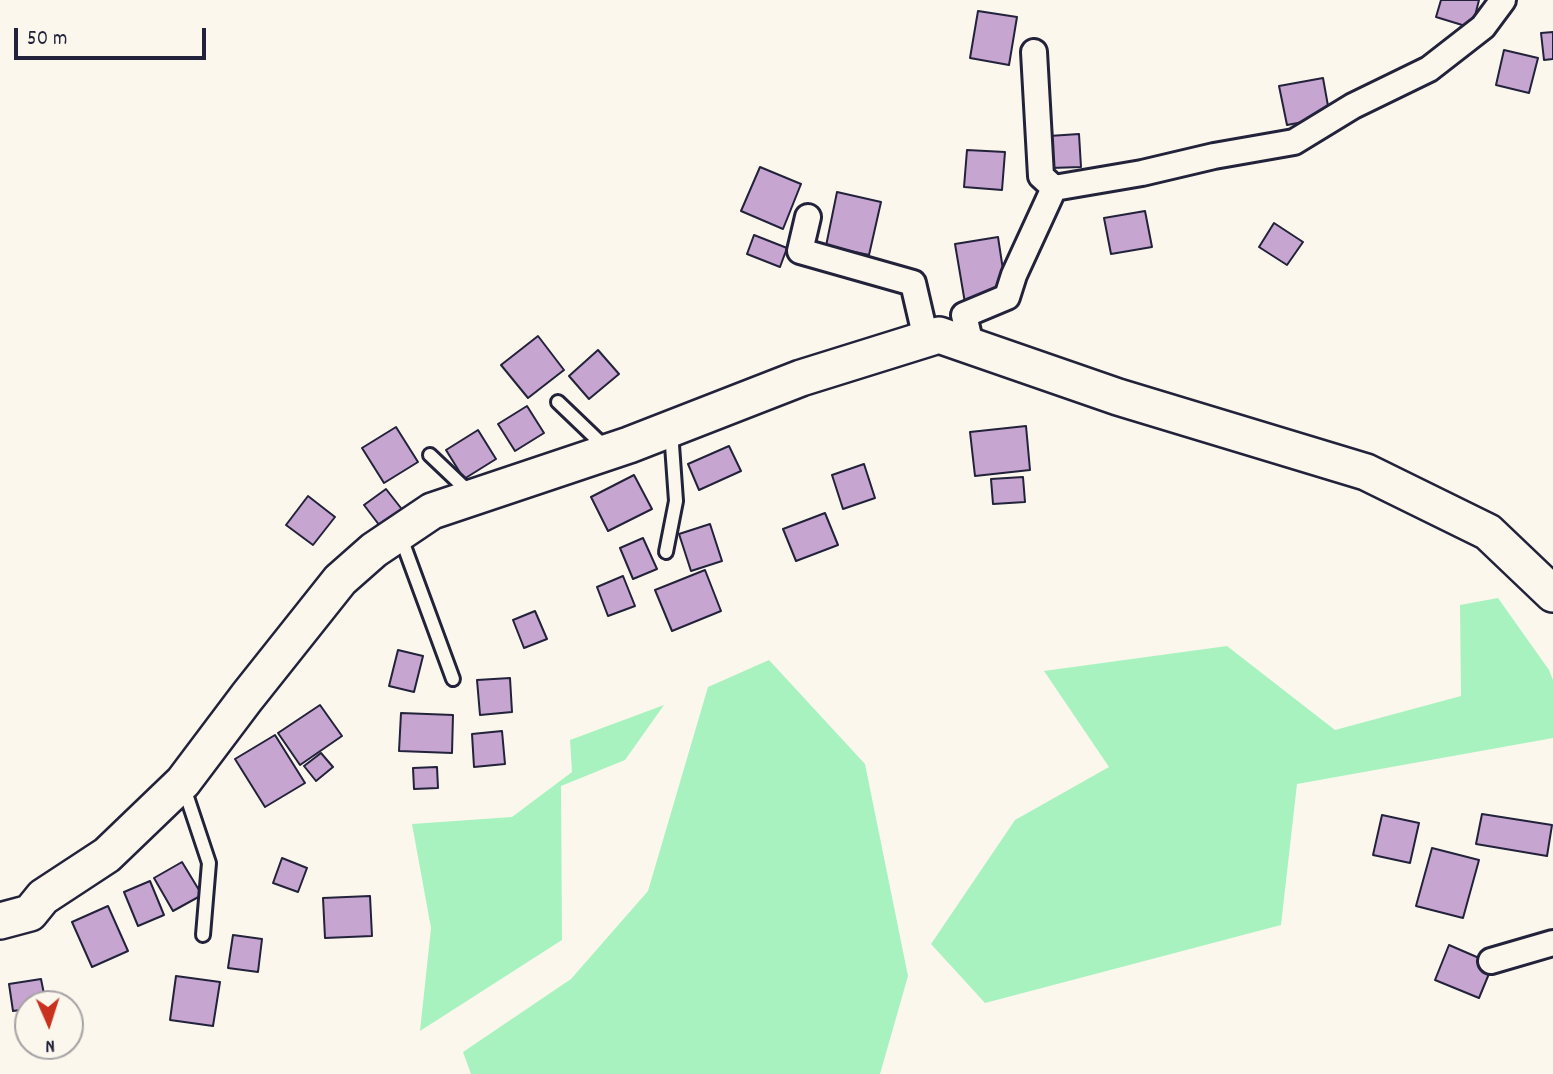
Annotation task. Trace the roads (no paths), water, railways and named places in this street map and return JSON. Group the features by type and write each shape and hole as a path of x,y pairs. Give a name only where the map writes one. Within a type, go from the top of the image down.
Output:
{"street":[{"path":"1054,188 1294,142 1353,106 1429,69 1483,27 1503,0"},
{"path":"1034,52 1041,176 1054,188"},
{"path":"971,345 964,315 1007,297 1014,275 1054,188"},
{"path":"808,217 800,251 913,283 926,339"},
{"path":"0,921 30,913 43,897 107,855 183,782 340,580 374,550 432,511 609,451 801,378 939,335 1118,397 1366,472 1488,532 1553,594"},
{"path":"1491,961 1553,943"}],"lane":[{"path":"558,402 609,451"},
{"path":"666,552 676,501 671,428"},
{"path":"430,455 475,497"},
{"path":"399,533 453,679"},
{"path":"183,782 209,863 202,935"}]}
